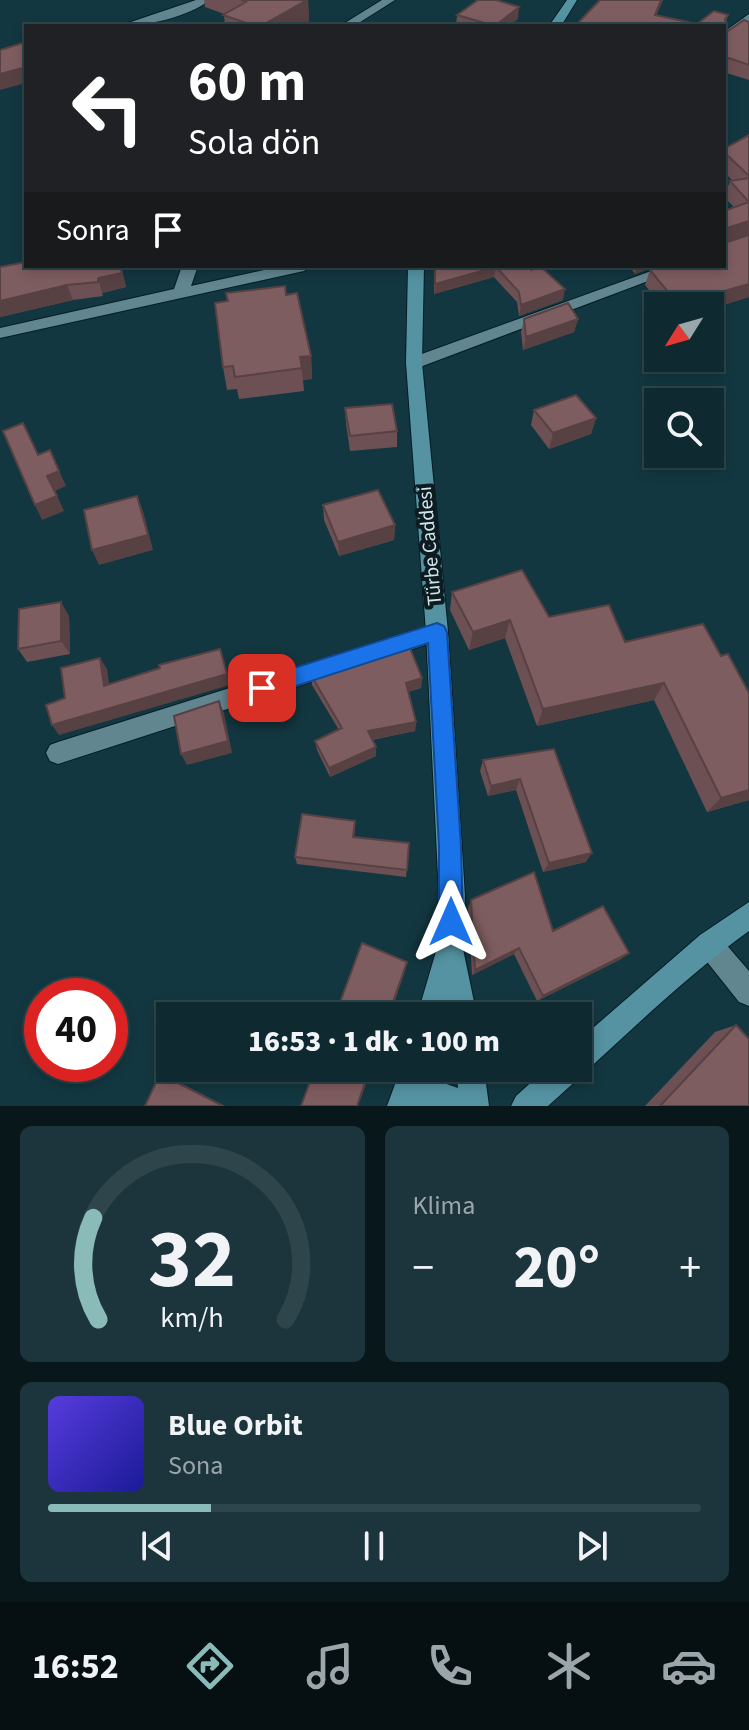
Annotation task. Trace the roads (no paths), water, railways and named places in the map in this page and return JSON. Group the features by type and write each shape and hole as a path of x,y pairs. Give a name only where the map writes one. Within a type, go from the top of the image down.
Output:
{"street":[{"path":"132,24 187,9 205,0"},
{"path":"349,24 390,0"},
{"path":"556,24 572,0"},
{"path":"726,36 749,17"},
{"path":"181,293 189,268"},
{"path":"0,333 295,268"},
{"name":"Türbe Caddesi","path":"416,268 414,363 437,632 450,846 450,948 435,1002"},
{"path":"414,363 675,268"},
{"path":"58,753 437,632"},
{"path":"592,1048 709,944 749,915"},
{"path":"709,944 749,992"},
{"path":"450,948 460,1002"},
{"path":"402,1106 410,1082"},
{"path":"471,1082 474,1106"},
{"path":"526,1106 553,1082"},
{"path":"409,1106 430,1095 444,1096 461,1106"}]}
